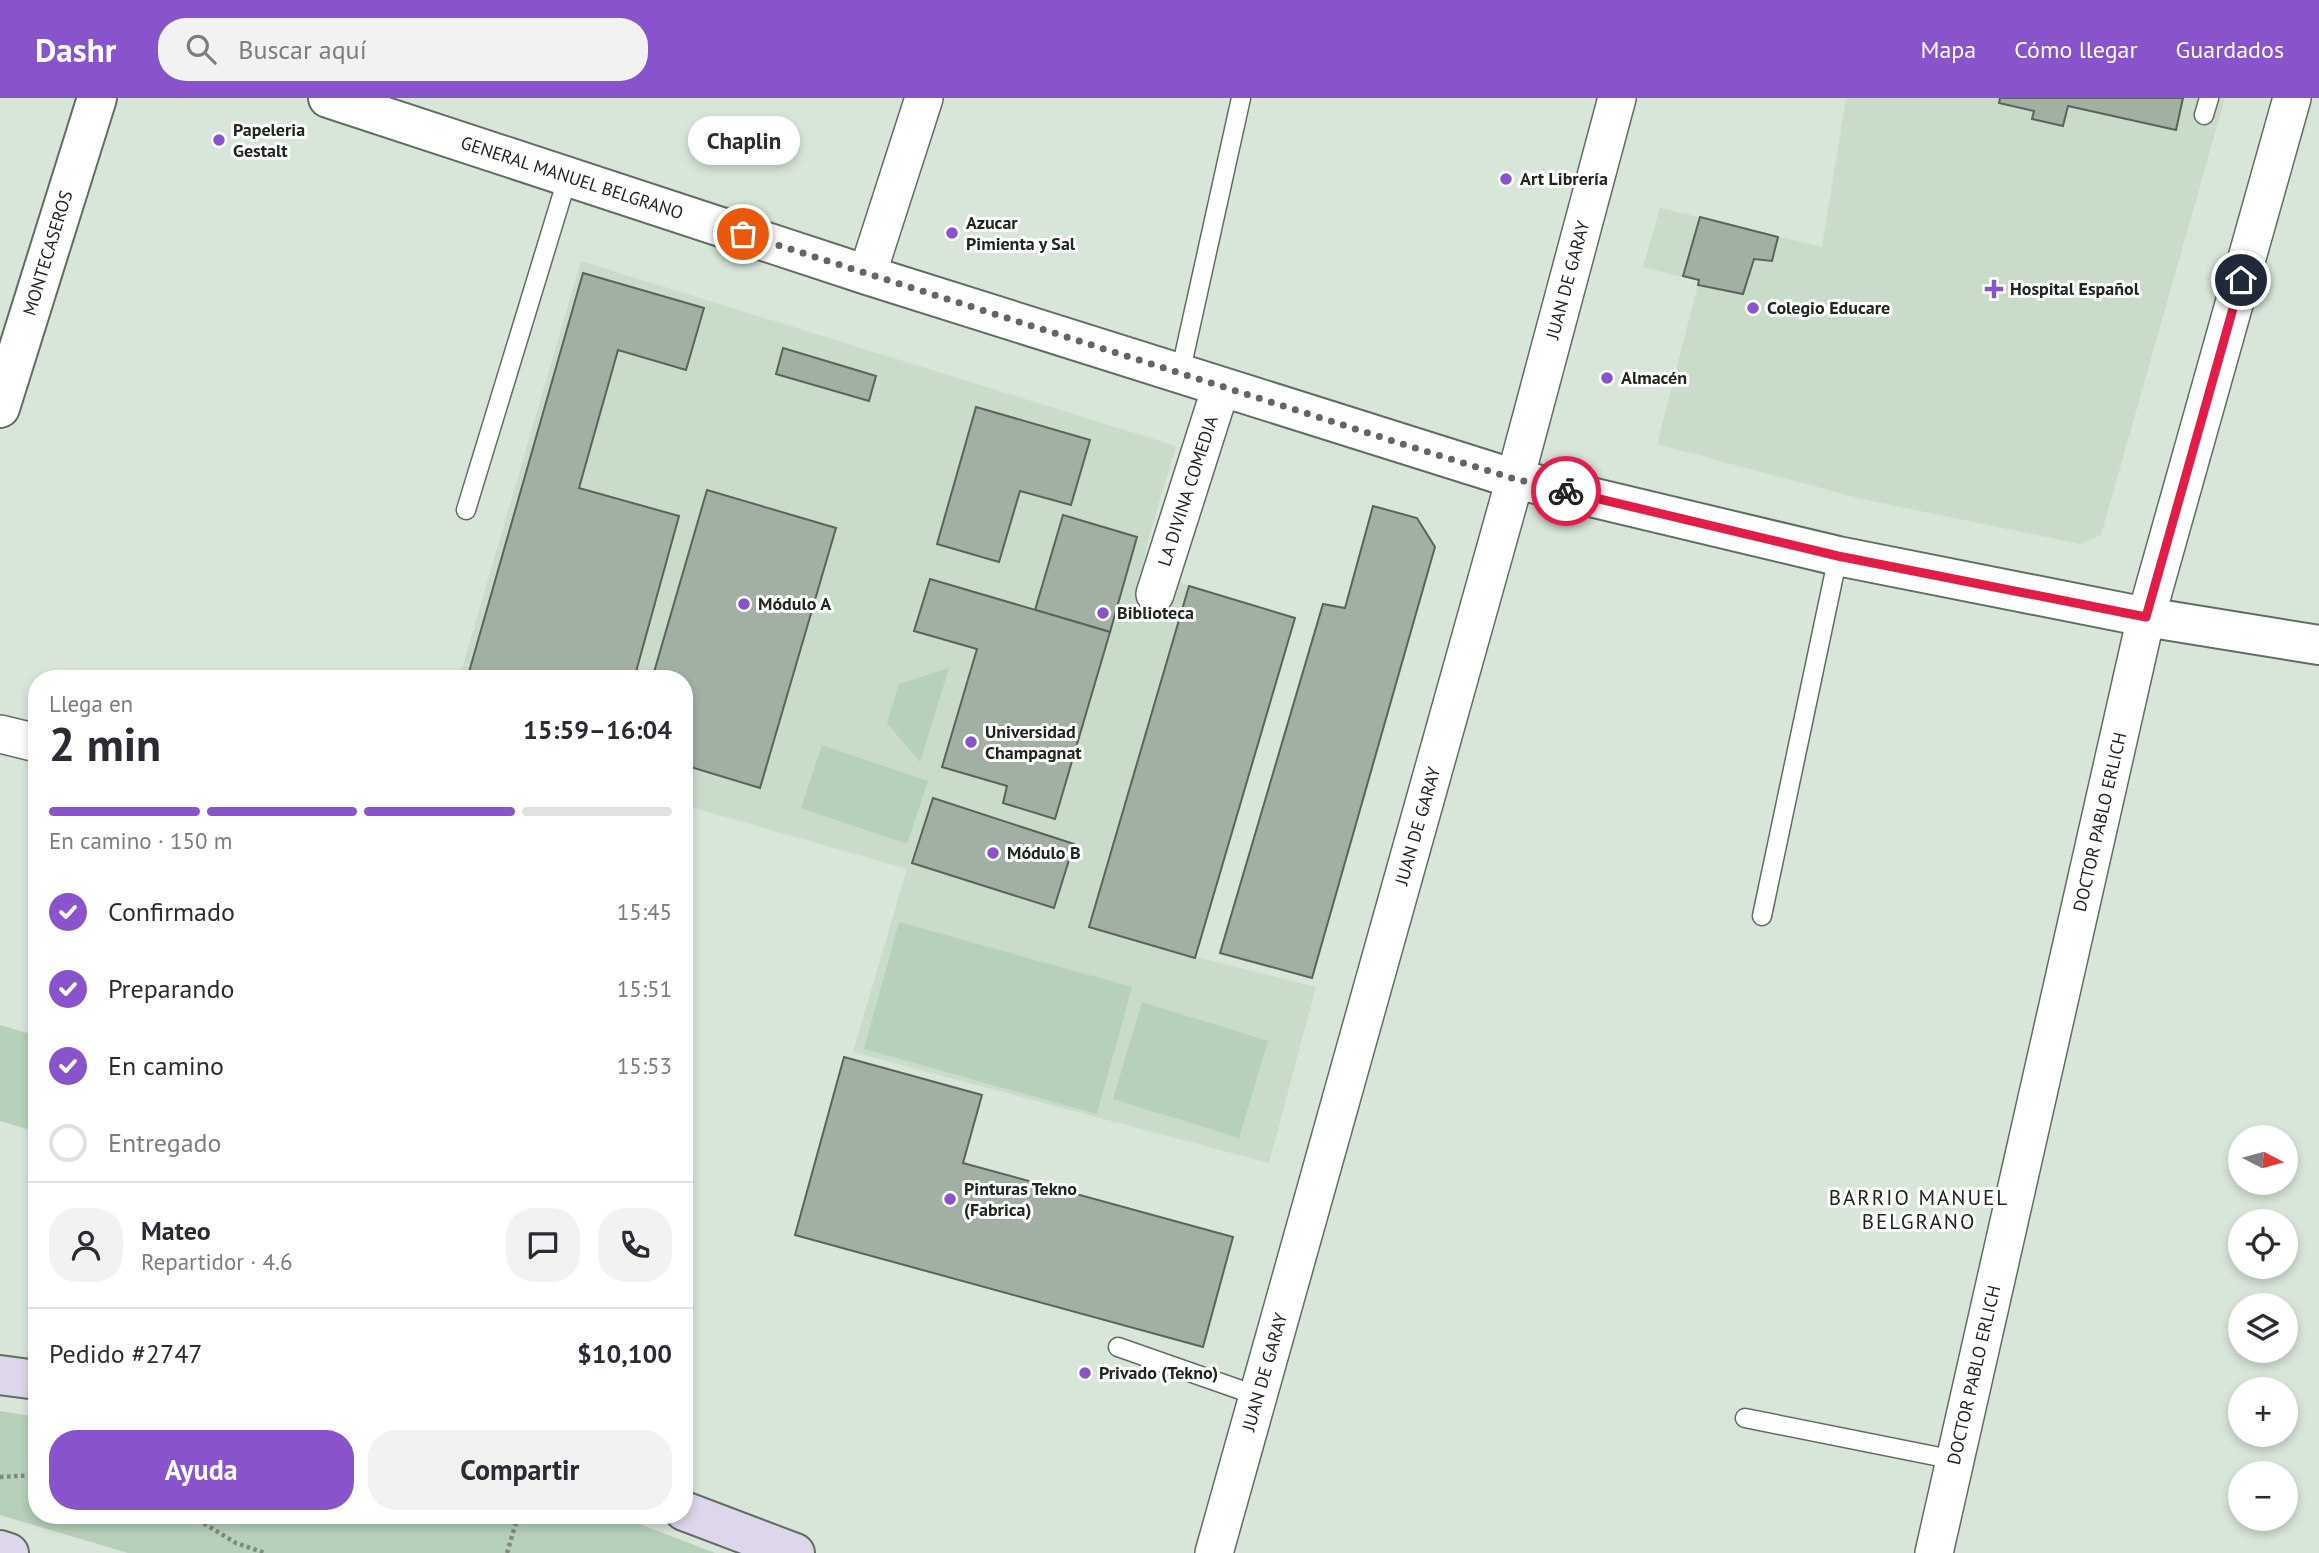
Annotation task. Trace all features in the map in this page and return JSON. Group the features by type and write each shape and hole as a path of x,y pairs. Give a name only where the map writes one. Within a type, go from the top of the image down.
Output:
{"main road":[{"path":"0,1375 28,1379"},
{"path":"693,1514 795,1553"},
{"path":"0,1550 9,1553"}],"street":[{"name":"MONTECASEROS","path":"0,408 97,98"},
{"name":"GENERAL MANUEL BELGRANO","path":"328,98 867,275 1515,479 1838,556 2146,617 2319,645"},
{"path":"867,275 924,98"},
{"name":"JUAN DE GARAY","path":"1214,1553 1515,479 1616,98"},
{"name":"DOCTOR PABLO ERLICH","path":"1934,1553 2146,617 2292,98"},
{"name":"LA DIVINA COMEDIA","path":"1155,594 1221,387"},
{"path":"0,734 28,741"}],"lane":[{"path":"1180,374 1241,98"},
{"path":"466,510 568,176"},
{"path":"1762,916 1838,556"},
{"path":"1118,1347 1258,1396"},
{"path":"1745,1418 1955,1460"}],"path":[{"path":"0,1477 28,1475"},
{"path":"205,1524 236,1544 265,1553"},
{"path":"507,1553 516,1524"}],"shaded area":[{"name":"Hospital Español","path":"1846,98 2225,98 2101,535 2080,544 1862,499 1657,444 1699,281 1643,267 1660,208 1822,247"},
{"name":"Universidad Champagnat","path":"581,261 1176,446 1148,540 1142,571 1295,618 1196,957 1316,987 1269,1163 853,1052 907,869 693,808 693,670 462,670"},
{"path":"949,668 920,762 887,723 899,684"},
{"path":"822,745 928,781 907,844 801,808"},
{"path":"899,922 1132,987 1097,1114 864,1049"},
{"path":"1142,1002 1268,1041 1239,1138 1113,1099"},
{"path":"0,1025 28,1033 28,1129 0,1121"},
{"path":"0,1411 28,1416 28,1523 0,1515"},
{"path":"30,1524 640,1524 715,1553 128,1553"}],"building":[{"path":"2000,98 2183,98 2176,130 2068,106 2063,126 2032,119 2034,111 1999,103"},
{"path":"1700,217 1778,237 1772,261 1754,259 1743,294 1698,285 1699,280 1683,276"},
{"path":"583,273 704,308 686,370 618,350 579,488 679,516 636,670 470,670"},
{"path":"783,348 876,376 869,401 776,374"},
{"path":"976,407 1090,440 1071,505 1020,491 999,562 937,544"},
{"name":"Módulo A","path":"707,490 836,528 760,788 693,768 693,670 655,670"},
{"path":"1373,506 1417,518 1435,547 1312,978 1220,953 1323,604 1345,608"},
{"path":"1063,515 1137,537 1110,632 1035,610"},
{"path":"930,579 1110,632 1055,819 1003,803 1007,786 942,767 977,649 914,631"},
{"path":"1189,586 1295,618 1195,958 1089,927"},
{"name":"Módulo B","path":"933,798 1074,844 1054,908 912,863"},
{"name":"Pinturas Tekno (Fabrica)","path":"844,1057 982,1095 963,1163 1233,1237 1203,1347 795,1235"}],"way so far":[{"path":"743,234 1431,453 1515,479 1566,491"}],"place":[{"name":"Papeleria Gestalt","path":"219,140"},
{"name":"Art Librería","path":"1506,179"},
{"name":"Azucar Pimienta y Sal","path":"952,233"},
{"name":"Chaplin","path":"743,234"},
{"name":"Hospital Español","path":"1994,289"},
{"name":"Colegio Educare","path":"1753,308"},
{"name":"Almacén","path":"1607,378"},
{"name":"Módulo A","path":"744,604"},
{"name":"Biblioteca","path":"1103,613"},
{"name":"Universidad Champagnat","path":"971,742"},
{"name":"Módulo B","path":"993,853"},
{"name":"Pinturas Tekno (Fabrica)","path":"950,1199"},
{"name":"Privado (Tekno)","path":"1085,1373"}],"district":[{"name":"BARRIO MANUEL BELGRANO","path":"1919,1210"}],"route":[{"path":"1566,491 1838,556 2146,617 2241,280"}]}
